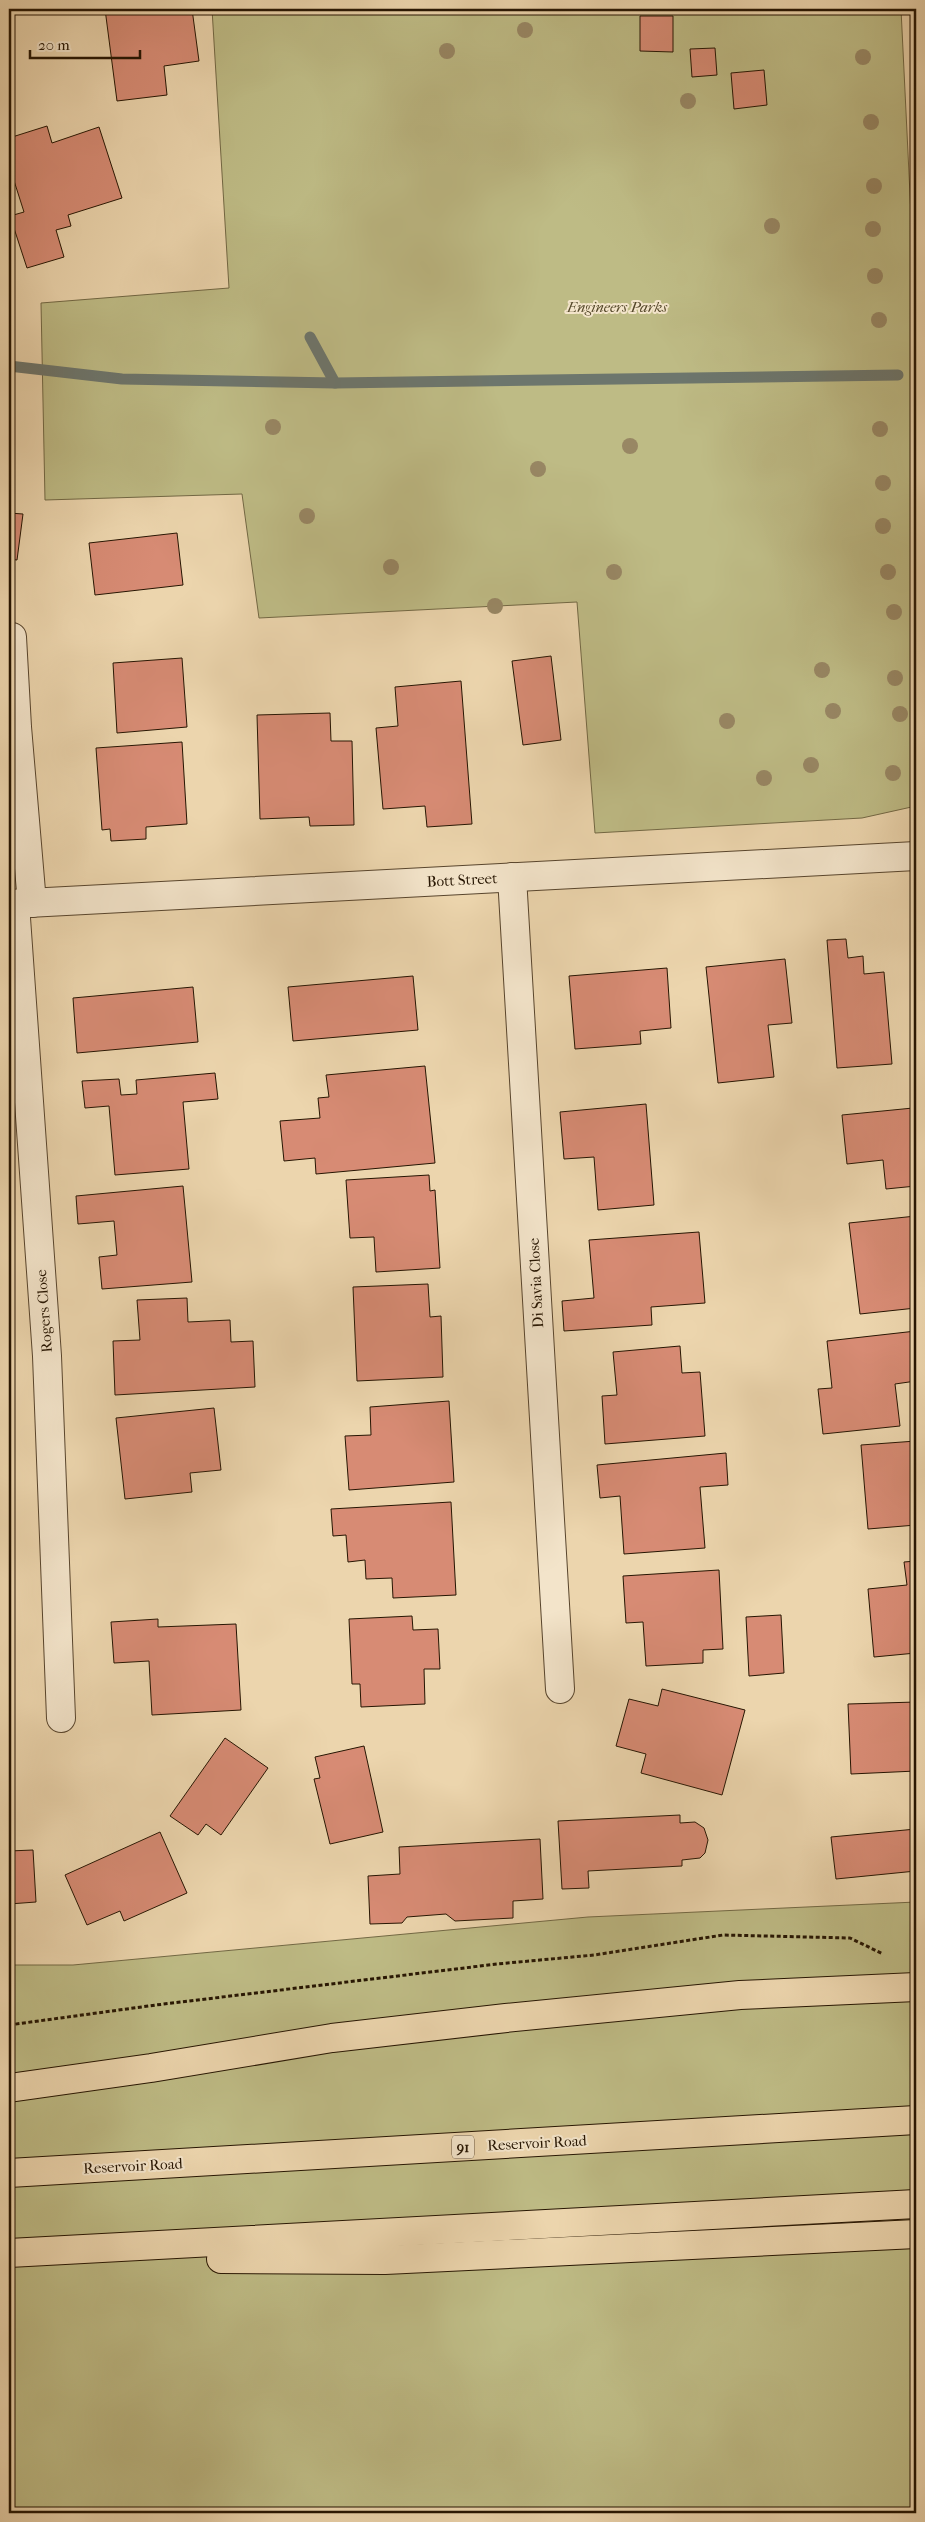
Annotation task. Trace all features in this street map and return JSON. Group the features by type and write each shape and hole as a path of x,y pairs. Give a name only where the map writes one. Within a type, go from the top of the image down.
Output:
{"main road":[{"path":"9,2088 151,2068 332,2038 418,2028 740,1995 916,1987"},
{"path":"858,1990 899,1996 916,1995"},
{"name":"Reservoir Road","path":"9,2173 916,2120"},
{"path":"9,2253 916,2204"},
{"path":"9,2257 385,2260 916,2234"}],"street":[{"name":"Rogers Close","path":"12,637 17,727 18,904 47,1356 61,1718"},
{"name":"Bott Street","path":"18,904 916,856"},
{"name":"Di Savia Close","path":"512,877 560,1689"}],"path":[{"path":"9,2025 243,1994 497,1964 594,1955 723,1935 850,1938 884,1954"}],"green space":[{"name":"Engineers Parks","path":"212,9 901,9 916,318 916,806 862,818 595,833 577,602 259,618 242,494 45,500 41,303 229,288"},
{"path":"916,1902 916,2513 9,2513 9,1965 73,1965 588,1917"}],"building":[{"path":"105,9 192,9 199,61 164,66 167,95 117,101"},
{"path":"640,16 673,16 673,52 640,51"},
{"path":"715,48 717,75 692,77 690,49"},
{"path":"764,70 767,105 734,109 731,73"},
{"path":"47,126 52,143 99,127 122,198 68,215 71,226 56,230 64,257 27,268 10,216 24,212 9,165 9,138"},
{"path":"9,513 23,514 17,560 9,559"},
{"path":"177,533 183,585 95,595 89,543"},
{"path":"551,656 561,740 523,745 512,661"},
{"path":"182,658 187,727 117,733 113,663"},
{"path":"461,681 472,824 427,827 425,806 383,809 376,728 398,726 395,687"},
{"path":"330,713 331,741 352,741 354,825 310,826 309,817 260,819 257,715"},
{"path":"182,742 187,824 146,827 146,839 111,841 110,829 102,830 96,748"},
{"path":"846,939 848,958 863,956 864,974 884,972 892,1064 837,1068 827,940"},
{"path":"785,959 792,1023 768,1025 774,1077 718,1083 706,967"},
{"path":"667,968 671,1028 640,1031 641,1044 575,1049 569,976"},
{"path":"413,976 418,1030 293,1041 288,987"},
{"path":"193,987 198,1042 77,1053 73,998"},
{"path":"425,1066 435,1163 316,1174 315,1158 284,1161 280,1121 320,1118 318,1098 329,1097 326,1075"},
{"path":"215,1073 218,1099 183,1102 189,1169 115,1175 109,1106 85,1108 82,1081 119,1079 121,1095 137,1094 136,1080"},
{"path":"646,1104 654,1205 598,1210 594,1157 564,1159 560,1112"},
{"path":"913,1108 916,1141 916,1186 886,1189 883,1160 847,1164 842,1115"},
{"path":"429,1175 430,1191 435,1190 440,1268 376,1272 374,1237 350,1238 346,1180"},
{"path":"183,1186 192,1282 102,1289 99,1257 117,1255 114,1221 78,1224 76,1196"},
{"path":"916,1216 916,1308 860,1314 849,1223"},
{"path":"699,1232 705,1303 651,1307 652,1325 564,1331 562,1301 594,1298 589,1240"},
{"path":"428,1284 430,1317 441,1316 443,1377 357,1381 353,1287"},
{"path":"187,1298 188,1322 230,1320 231,1342 253,1341 255,1387 115,1395 113,1341 140,1340 137,1300"},
{"path":"916,1331 916,1381 895,1384 900,1426 823,1434 818,1389 832,1388 827,1341"},
{"path":"680,1346 682,1373 700,1372 705,1436 605,1444 602,1396 617,1395 613,1352"},
{"path":"449,1401 454,1482 349,1490 345,1436 371,1435 370,1407"},
{"path":"214,1408 221,1470 190,1473 192,1492 125,1499 116,1418"},
{"path":"916,1441 916,1525 868,1529 861,1445"},
{"path":"726,1453 728,1485 700,1487 705,1548 624,1554 620,1496 600,1498 597,1465"},
{"path":"451,1502 456,1595 393,1598 392,1578 366,1579 365,1560 348,1562 346,1535 333,1536 331,1509"},
{"path":"916,1561 916,1653 874,1657 868,1589 907,1585 904,1562"},
{"path":"719,1570 723,1649 703,1650 703,1663 646,1666 643,1622 626,1623 623,1576"},
{"path":"781,1615 784,1673 749,1676 746,1617"},
{"path":"412,1616 413,1630 438,1629 440,1669 424,1669 425,1704 361,1707 360,1684 352,1684 349,1619"},
{"path":"158,1619 158,1627 236,1624 241,1710 152,1715 149,1661 114,1663 111,1622"},
{"path":"662,1689 745,1710 722,1795 641,1773 646,1754 616,1746 629,1699 658,1706"},
{"path":"916,1702 916,1771 851,1774 848,1704"},
{"path":"225,1738 268,1768 221,1835 206,1824 198,1835 170,1816"},
{"path":"364,1746 383,1832 330,1844 314,1779 320,1778 315,1757"},
{"path":"680,1815 680,1823 695,1822 704,1828 708,1840 705,1853 700,1858 682,1860 682,1866 588,1871 589,1888 562,1889 558,1821"},
{"path":"916,1829 916,1871 836,1879 831,1837"},
{"path":"160,1832 187,1893 124,1921 120,1911 87,1925 65,1875"},
{"path":"540,1839 543,1899 513,1901 513,1918 455,1921 446,1914 407,1917 402,1923 370,1924 368,1876 400,1874 399,1847"},
{"path":"33,1850 36,1902 9,1904 9,1851"}],"waterway":[{"path":"310,337 335,383 898,375"},
{"path":"9,366 122,379 335,383"}]}
